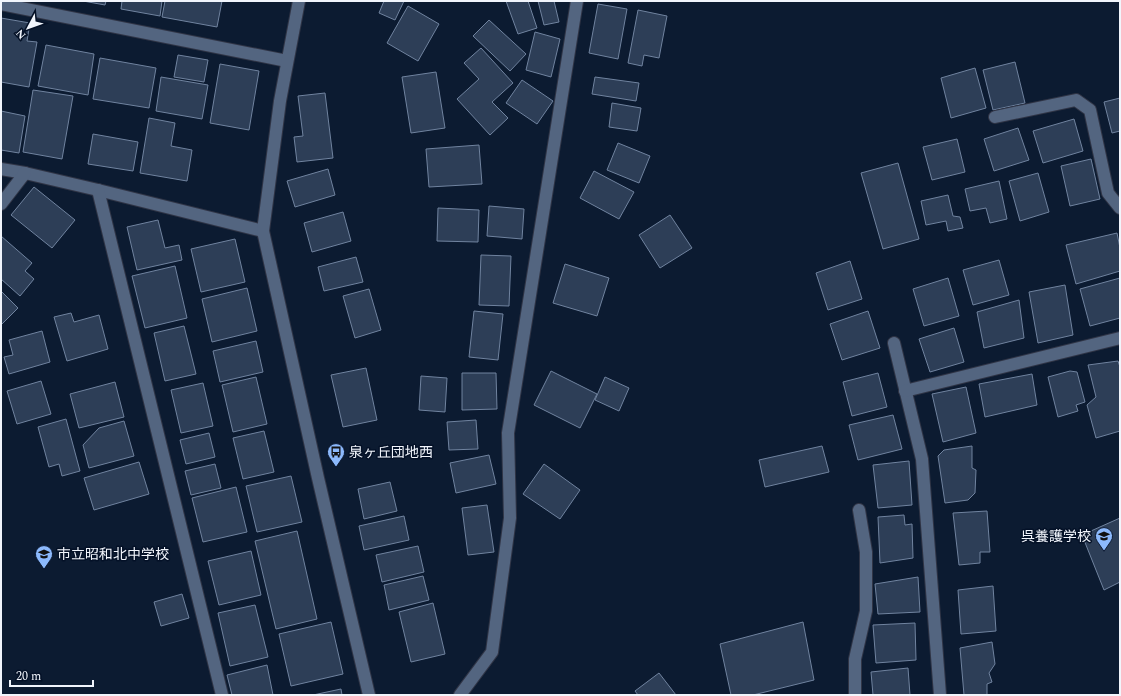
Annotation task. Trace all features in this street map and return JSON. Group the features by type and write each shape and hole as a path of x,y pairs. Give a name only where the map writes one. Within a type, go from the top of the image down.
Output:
{"street":[{"path":"299,1 280,101 263,231 318,478 369,695"},
{"path":"460,695 492,652 510,518 508,433 577,1"},
{"path":"1,4 287,61"},
{"path":"995,116 1076,100 1090,110 1108,193 1120,208"},
{"path":"1,169 98,190 263,231"},
{"path":"1,204 25,173"},
{"path":"98,190 222,695"},
{"path":"905,391 1120,338"},
{"path":"894,343 922,459 940,695"},
{"path":"855,695 855,659 866,611 866,552 859,510"}],"building":[{"path":"83,1 106,1 105,5"},
{"path":"122,1 162,1 160,16 121,9"},
{"path":"165,1 222,1 217,27 162,17"},
{"path":"384,1 404,1 395,20 379,13"},
{"path":"506,1 528,1 537,28 518,34"},
{"path":"538,1 554,1 559,22 544,25"},
{"path":"598,4 627,9 618,59 589,53"},
{"path":"408,6 439,24 418,61 387,43"},
{"path":"638,10 667,16 659,58 644,55 642,66 628,63"},
{"path":"1,18 30,23 27,41 37,42 29,87 1,82"},
{"path":"489,20 526,54 510,71 473,36"},
{"path":"535,32 560,39 551,77 526,70"},
{"path":"46,45 94,54 88,95 38,86"},
{"path":"481,48 513,83 492,102 508,118 490,135 457,99 479,79 464,63"},
{"path":"178,55 208,60 204,82 174,77"},
{"path":"100,58 156,68 149,108 93,99"},
{"path":"1015,62 1025,103 993,110 983,70"},
{"path":"220,64 259,71 249,130 210,123"},
{"path":"975,68 986,108 951,118 941,78"},
{"path":"436,72 445,128 411,133 402,77"},
{"path":"161,77 208,85 202,119 156,111"},
{"path":"595,77 639,83 636,101 592,94"},
{"path":"522,80 553,101 537,124 506,103"},
{"path":"33,90 73,96 62,159 23,152"},
{"path":"325,93 333,158 297,162 294,137 303,136 298,96"},
{"path":"1120,98 1120,131 1112,133 1104,102"},
{"path":"612,103 641,108 637,131 609,127"},
{"path":"1,111 25,116 19,153 1,150"},
{"path":"149,118 175,123 171,146 192,150 187,181 140,173"},
{"path":"1074,119 1083,151 1043,163 1033,131"},
{"path":"1018,128 1029,160 994,171 984,139"},
{"path":"93,134 138,142 133,171 88,164"},
{"path":"957,139 965,172 932,180 923,147"},
{"path":"618,143 650,156 639,183 607,170"},
{"path":"479,145 482,184 429,187 426,149"},
{"path":"1091,159 1100,199 1070,206 1061,166"},
{"path":"898,163 919,239 883,249 861,173"},
{"path":"328,169 335,195 295,207 287,181"},
{"path":"594,171 634,192 619,219 580,198"},
{"path":"1038,173 1049,212 1020,221 1009,181"},
{"path":"999,181 1007,219 990,223 986,208 970,211 965,189"},
{"path":"34,187 75,220 52,248 11,215"},
{"path":"948,195 953,216 960,217 963,228 948,231 946,221 926,225 921,201"},
{"path":"489,206 524,209 522,239 487,236"},
{"path":"438,208 479,210 478,242 437,241"},
{"path":"343,212 351,241 312,252 304,223"},
{"path":"670,215 692,248 660,268 639,235"},
{"path":"158,220 165,248 179,245 182,260 137,270 127,227"},
{"path":"1117,233 1120,248 1120,271 1076,284 1066,245"},
{"path":"1,236 32,263 25,271 34,279 20,296 1,279"},
{"path":"235,239 245,282 201,292 191,249"},
{"path":"481,255 511,256 509,306 479,305"},
{"path":"356,257 363,282 324,291 318,267"},
{"path":"999,260 1009,295 973,305 963,270"},
{"path":"850,261 862,299 828,310 816,273"},
{"path":"565,264 609,278 597,316 553,303"},
{"path":"175,266 187,318 145,328 132,276"},
{"path":"948,278 959,316 924,326 913,289"},
{"path":"1120,278 1120,318 1090,326 1080,289"},
{"path":"1065,285 1073,335 1038,343 1029,292"},
{"path":"247,288 257,331 212,342 202,299"},
{"path":"369,289 381,330 355,338 343,296"},
{"path":"1,291 18,308 1,325"},
{"path":"1019,300 1024,338 984,348 977,312"},
{"path":"474,311 503,314 498,360 469,357"},
{"path":"868,311 880,348 842,360 830,324"},
{"path":"71,313 74,322 99,315 108,349 67,361 54,317"},
{"path":"184,326 196,374 165,381 154,333"},
{"path":"954,328 964,362 930,372 919,339"},
{"path":"42,331 50,362 9,374 4,357 13,355 9,340"},
{"path":"256,341 263,372 220,382 213,351"},
{"path":"1118,361 1120,367 1120,431 1096,438 1087,405 1096,397 1088,365"},
{"path":"366,368 377,420 343,427 331,375"},
{"path":"551,371 597,394 580,428 534,405"},
{"path":"1070,371 1077,372 1085,402 1076,405 1078,411 1058,417 1048,377"},
{"path":"462,373 496,373 497,409 462,410"},
{"path":"878,373 887,407 852,416 843,382"},
{"path":"1032,374 1037,405 985,417 979,384"},
{"path":"421,376 447,378 445,412 419,410"},
{"path":"256,377 267,424 233,432 222,385"},
{"path":"605,377 629,388 619,411 595,400"},
{"path":"41,381 51,414 17,424 7,391"},
{"path":"115,382 124,417 79,428 70,394"},
{"path":"203,383 213,426 181,433 171,390"},
{"path":"966,387 976,433 943,442 932,394"},
{"path":"893,415 902,449 858,460 849,425"},
{"path":"66,419 80,471 62,476 59,464 49,467 38,427"},
{"path":"476,420 478,449 449,450 447,422"},
{"path":"124,421 134,456 89,468 83,445 99,428"},
{"path":"264,431 274,472 243,479 233,438"},
{"path":"209,433 215,457 186,464 180,440"},
{"path":"822,446 829,472 765,487 759,460"},
{"path":"972,446 972,468 976,470 975,493 968,500 945,503 938,456 944,450"},
{"path":"489,455 496,484 456,493 450,463"},
{"path":"909,461 912,505 878,508 873,465"},
{"path":"139,462 149,494 94,510 84,478"},
{"path":"215,464 221,488 191,495 185,471"},
{"path":"544,464 580,490 560,519 523,494"},
{"path":"291,476 302,522 257,532 246,486"},
{"path":"390,482 397,511 364,519 358,489"},
{"path":"236,487 247,532 203,542 192,498"},
{"path":"487,505 494,552 468,555 462,508"},
{"path":"987,511 990,552 980,552 980,563 959,565 953,513"},
{"path":"904,515 905,525 912,524 913,558 880,563 878,517"},
{"path":"404,516 409,540 364,550 359,526"},
{"path":"1120,518 1120,582 1104,590 1082,535"},
{"path":"297,531 317,619 276,629 255,541"},
{"path":"418,546 424,572 382,582 376,555"},
{"path":"251,551 261,595 219,605 208,561"},
{"path":"423,576 429,600 389,610 384,585"},
{"path":"918,577 920,612 878,614 875,584"},
{"path":"993,586 996,631 961,634 958,590"},
{"path":"182,594 189,618 161,626 154,602"},
{"path":"433,603 445,654 411,662 399,612"},
{"path":"255,605 268,657 230,666 218,613"},
{"path":"331,622 343,674 291,686 279,634"},
{"path":"803,622 814,680 753,695 731,695 720,644"},
{"path":"915,623 916,660 876,663 873,625"},
{"path":"992,642 995,664 989,673 992,682 987,684 987,695 964,695 960,648"},
{"path":"267,665 273,695 232,695 227,675"},
{"path":"908,668 910,695 873,695 871,672"},
{"path":"659,673 676,695 638,695 635,691"},
{"path":"341,689 342,695 313,695"}],"place":[{"name":"泉ヶ丘団地西","path":"336,467"},
{"name":"呉養護学校","path":"1104,551"},
{"name":"市立昭和北中学校","path":"44,569"}]}
